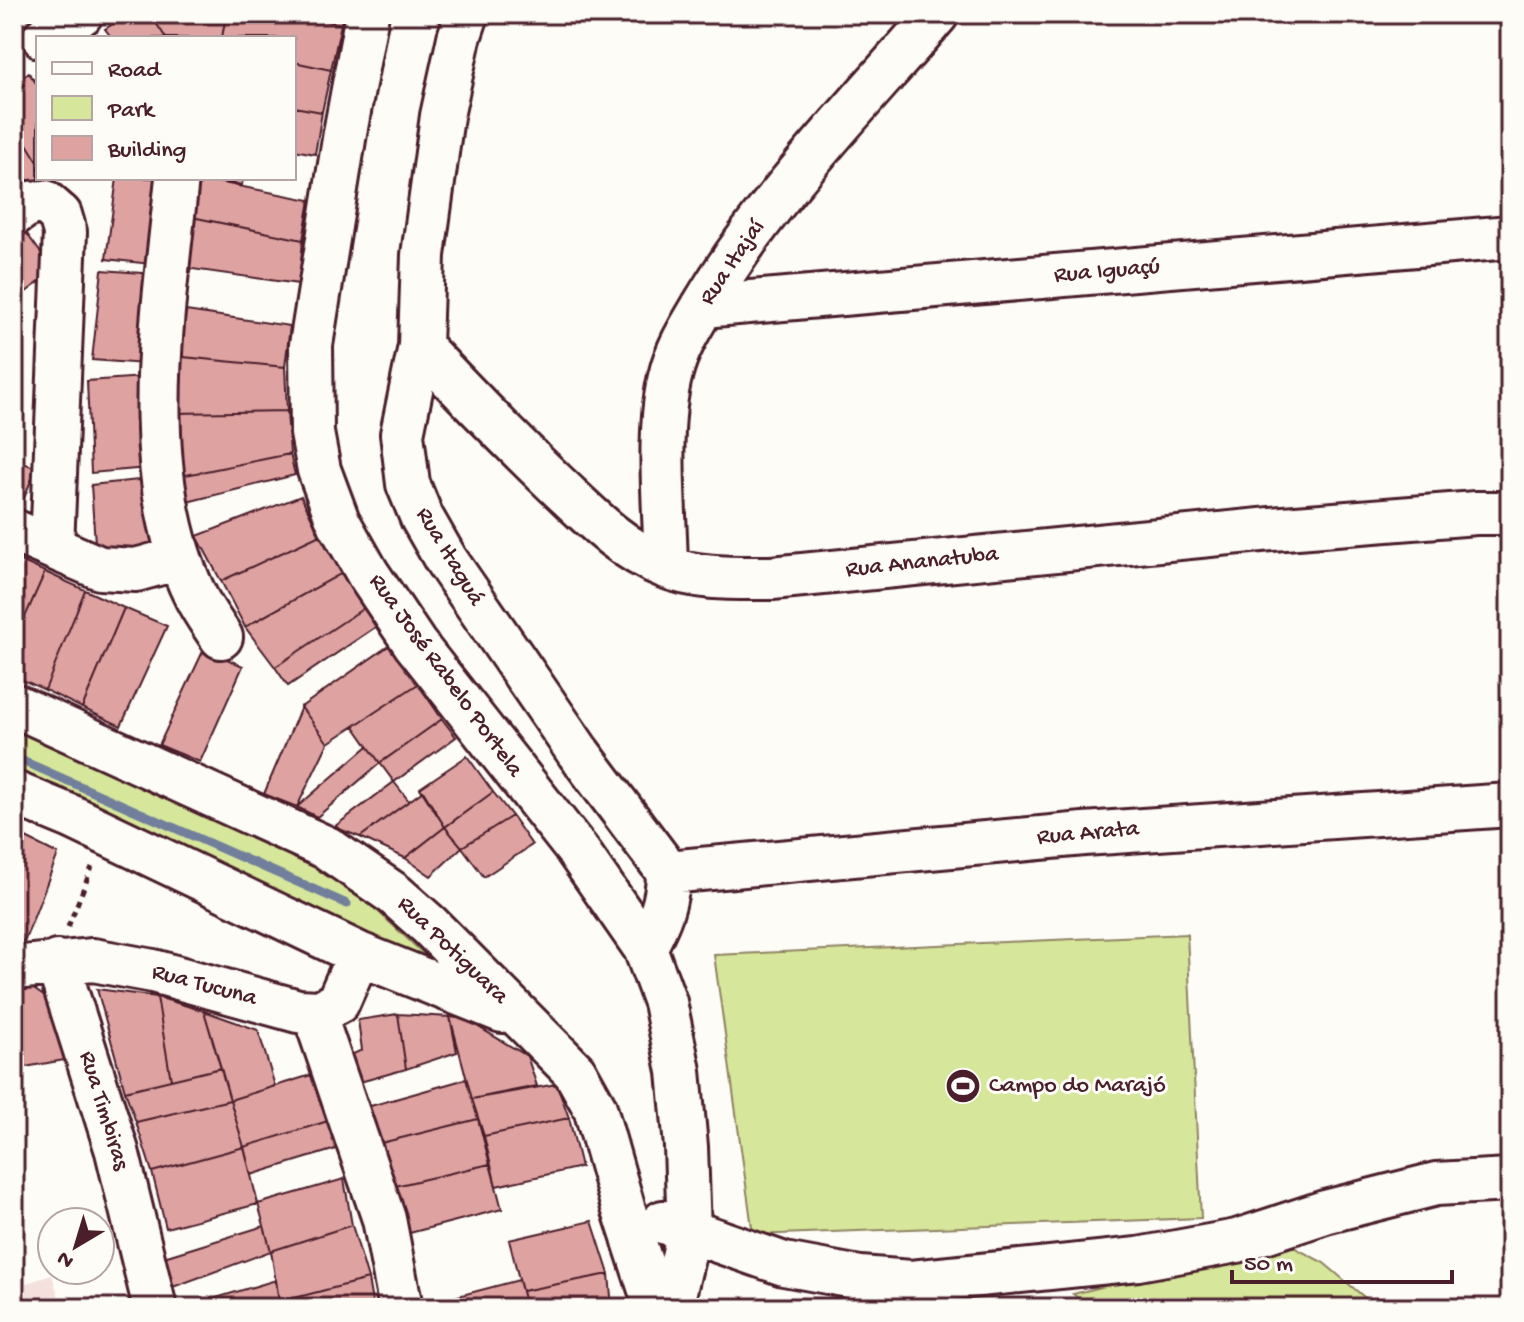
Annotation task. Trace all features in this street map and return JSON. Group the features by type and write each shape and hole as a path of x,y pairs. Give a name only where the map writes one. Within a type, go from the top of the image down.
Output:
{"street":[{"path":"47,36 81,14"},
{"name":"Rua José Rabelo Portela","path":"367,14 311,345 311,420 319,470 338,521 368,574 415,644 577,850 645,948 665,1002 679,1071 689,1232 671,1308"},
{"name":"Rua Itaguá","path":"467,14 442,116 423,255 420,346 402,434 408,484 422,518 446,560 578,752 668,872"},
{"name":"Rua Itajaí","path":"666,567 663,414 671,373 682,344 728,264 758,222 937,14"},
{"path":"14,58 36,43"},
{"path":"177,180 160,345 158,400 170,523 179,558 195,596 221,637"},
{"path":"14,214 30,203 45,202 60,215 65,232 52,547"},
{"name":"Rua Iguaçú","path":"703,306 1510,237"},
{"name":"Rua Ananatuba","path":"420,346 505,436 601,527 634,552 666,567 698,575 772,578 1271,529 1510,513"},
{"path":"14,531 100,568 136,570 179,558"},
{"name":"Rua Potiguara","path":"14,705 327,848 394,894 521,1018"},
{"name":"Rua Potiguara","path":"14,793 72,817 359,954 521,1018"},
{"name":"Rua Arata","path":"668,872 1084,834 1510,805"},
{"path":"645,948 663,913 668,893 668,872"},
{"name":"Rua Tucuna","path":"14,968 62,947 93,960 153,971 227,993 314,1013"},
{"name":"Rua Timbiras","path":"62,947 155,1308"},
{"path":"359,954 338,1002 314,1013 384,1219 401,1308"},
{"path":"521,1018 575,1072 595,1108 656,1308"},
{"path":"623,1207 784,1264 860,1278 983,1292 1058,1265 1138,1259 1237,1241 1325,1212 1436,1184 1510,1180"}],"path":[{"path":"62,947 92,867"}],"shaded area":[{"path":"36,1280 36,1286 55,1286 62,1308 14,1308 14,1287"}],"green space":[{"path":"14,724 328,865 427,957 405,956 14,785"},
{"name":"Campo do Marajó","path":"1187,934 1201,1218 753,1235 714,955"},
{"path":"1284,1242 1324,1263 1377,1308 1090,1308 1073,1294"}],"building":[{"path":"128,14 150,14 165,36 110,36 105,29"},
{"path":"150,14 219,14 225,21 222,36 165,36"},
{"path":"226,14 293,14 341,24 331,70 296,62 296,36 222,36"},
{"path":"293,14 343,14 341,24"},
{"path":"296,62 331,70 322,112 296,107"},
{"path":"29,73 36,83 36,159 14,123 14,82"},
{"path":"296,107 322,112 315,154 296,150"},
{"path":"14,123 36,159 36,180 49,180 53,186 14,209"},
{"path":"117,180 171,180 160,265 106,259"},
{"path":"197,180 310,200 303,240 192,217"},
{"path":"215,180 243,180 242,185"},
{"path":"192,217 303,240 299,284 185,268"},
{"path":"22,227 54,271 14,301 14,233"},
{"path":"102,270 155,274 145,364 92,360"},
{"path":"179,310 290,326 285,367 173,356"},
{"path":"14,332 20,333 20,426 14,425"},
{"path":"173,356 285,367 287,411 174,413"},
{"path":"144,377 147,468 91,473 87,381"},
{"path":"287,411 290,454 181,476 174,413"},
{"path":"290,454 295,475 187,502 181,476"},
{"path":"14,459 36,468 14,523"},
{"path":"148,479 155,553 96,558 91,485"},
{"path":"301,496 320,535 221,581 197,536"},
{"path":"320,535 342,573 245,627 221,581"},
{"path":"14,558 45,572 14,642"},
{"path":"45,572 85,590 45,690 14,676 14,642"},
{"path":"342,573 364,608 275,667 245,627"},
{"path":"85,590 124,608 82,708 45,690"},
{"path":"124,608 167,626 121,726 82,708"},
{"path":"364,608 377,626 288,686 275,667"},
{"path":"390,645 418,684 328,743 301,707"},
{"path":"204,649 243,666 200,762 159,745"},
{"path":"418,684 442,719 380,763 354,726"},
{"path":"301,707 328,743 297,807 264,794"},
{"path":"442,719 456,737 394,782 380,763"},
{"path":"368,746 380,763 317,817 297,807"},
{"path":"467,756 493,792 445,827 420,788"},
{"path":"394,782 409,801 360,837 334,827"},
{"path":"423,791 445,827 405,858 360,837"},
{"path":"493,792 512,816 462,847 445,827"},
{"path":"512,816 532,845 484,877 462,847"},
{"path":"445,827 462,847 431,876 405,858"},
{"path":"20,835 58,854 25,940 14,943 14,850"},
{"path":"28,985 45,997 59,1020 70,1059 14,1069 14,990"},
{"path":"97,989 157,997 171,1080 125,1091"},
{"path":"157,997 204,1011 221,1068 171,1080"},
{"path":"204,1011 258,1030 275,1086 230,1100"},
{"path":"398,1014 450,1017 457,1052 406,1069"},
{"path":"398,1014 406,1069 360,1082 351,1055 362,1050 358,1020"},
{"path":"450,1017 465,1019 527,1056 537,1086 472,1099"},
{"path":"221,1068 230,1100 136,1122 125,1091"},
{"path":"311,1075 328,1121 244,1147 230,1100"},
{"path":"466,1079 478,1119 381,1143 367,1107"},
{"path":"557,1084 569,1118 484,1136 472,1099"},
{"path":"230,1100 244,1147 152,1172 136,1122"},
{"path":"569,1118 581,1167 496,1186 484,1136"},
{"path":"478,1119 490,1164 391,1187 381,1143"},
{"path":"328,1121 339,1148 251,1175 244,1147"},
{"path":"244,1147 258,1204 166,1228 152,1172"},
{"path":"490,1164 502,1209 402,1235 391,1187"},
{"path":"344,1179 352,1225 271,1251 258,1204"},
{"path":"592,1221 609,1274 522,1291 509,1240"},
{"path":"352,1225 368,1279 279,1302 271,1251"},
{"path":"264,1226 271,1251 173,1287 164,1257"},
{"path":"609,1274 612,1308 526,1308 522,1291"},
{"path":"368,1279 373,1308 280,1308 279,1302"},
{"path":"276,1280 280,1308 183,1308"},
{"path":"519,1280 526,1307 420,1308 420,1306"}],"waterway":[{"path":"14,757 347,904"}],"place":[{"name":"Campo do Marajó","path":"963,1086"}]}
